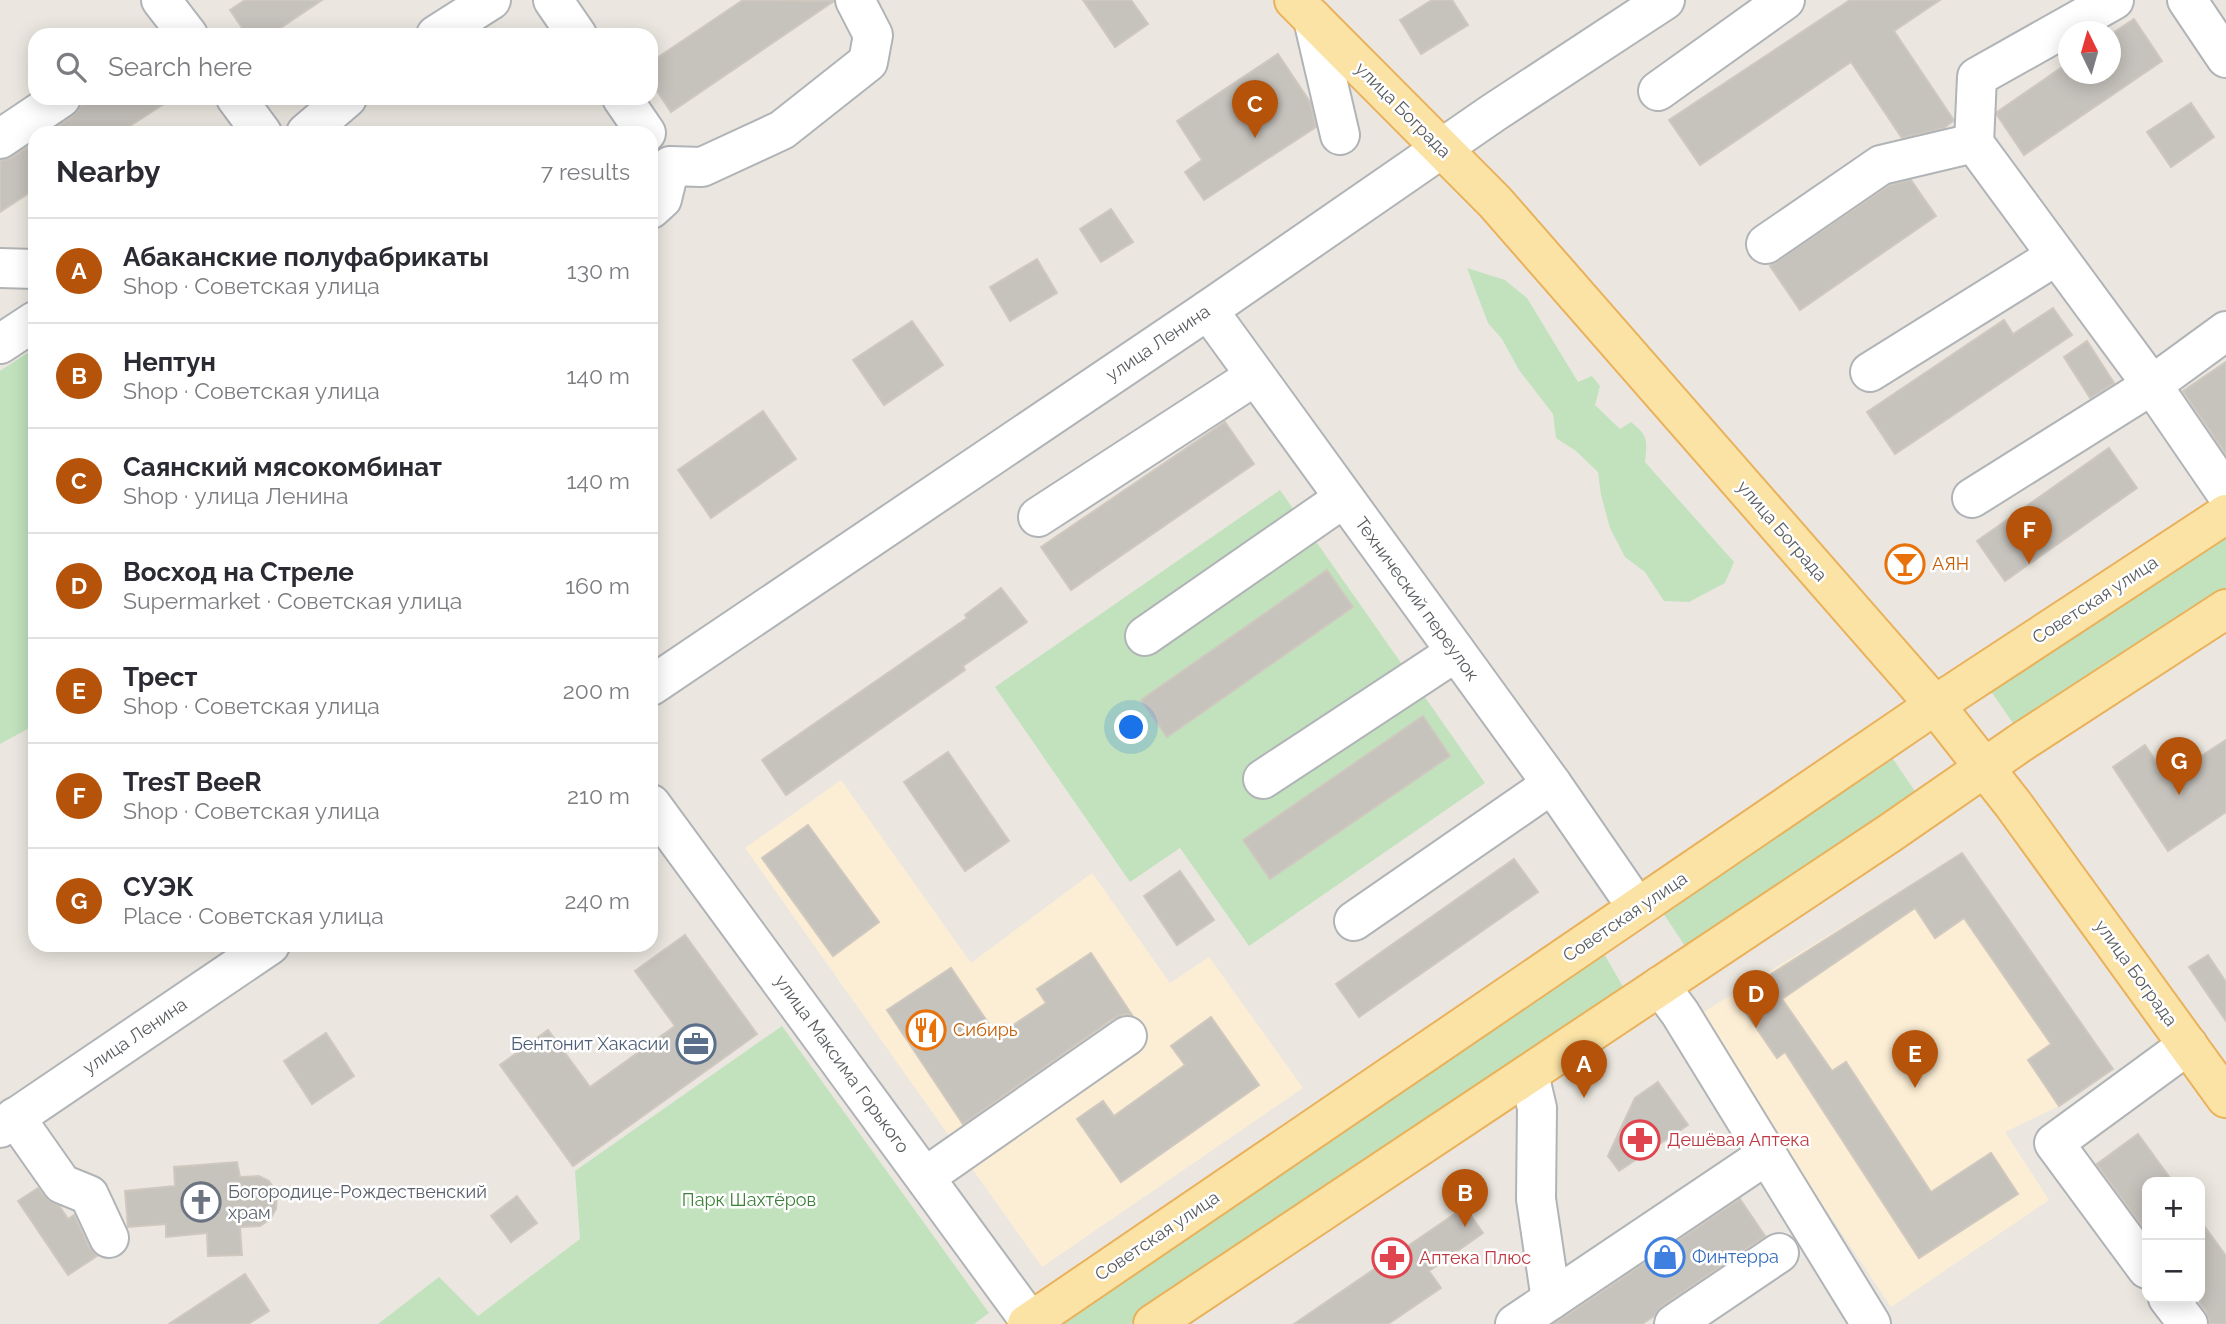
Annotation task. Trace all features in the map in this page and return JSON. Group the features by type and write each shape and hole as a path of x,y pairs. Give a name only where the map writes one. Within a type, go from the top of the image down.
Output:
{"main road":[{"name":"улица Бограда","path":"1304,10 1495,202 1936,705 2013,804 2226,1098"},
{"name":"Советская улица","path":"1030,1323 1936,705 2226,514"},
{"path":"1153,1324 2226,609"}],"street":[{"path":"161,0 183,28"},
{"path":"447,28 491,0"},
{"path":"553,0 572,28"},
{"path":"658,203 662,199 660,153 702,167 782,130 868,62 873,35 855,0"},
{"name":"улица Ленина","path":"658,681 1208,310 1493,113 1665,0"},
{"path":"1658,91 1785,0"},
{"path":"2114,0 1977,77 1974,143 2152,385 2226,493"},
{"path":"2187,0 2226,58"},
{"path":"1304,10 1340,135"},
{"path":"0,139 51,105"},
{"path":"241,105 257,126"},
{"path":"314,126 339,105"},
{"path":"627,105 641,126"},
{"path":"1766,244 1881,165 1974,143"},
{"path":"1870,372 2056,256"},
{"path":"0,268 28,270"},
{"name":"Технический переулок","path":"1208,310 1552,784 1625,890"},
{"path":"0,344 28,326"},
{"path":"1972,498 2152,385 2226,331"},
{"path":"1038,517 1255,376"},
{"path":"1145,636 1344,498"},
{"path":"1264,779 1456,652"},
{"path":"1354,920 1552,784"},
{"name":"улица Максима Горького","path":"658,814 1030,1323"},
{"name":"улица Ленина","path":"8,1122 260,952"},
{"path":"1660,986 1871,1324"},
{"path":"925,1177 1127,1037"},
{"path":"2142,1262 2054,1143 2188,1045"},
{"path":"1529,1074 1537,1108 1536,1199 1551,1300"},
{"path":"8,1122 62,1184 89,1195 109,1238"},
{"path":"1515,1324 1765,1156"},
{"path":"1674,1324 1779,1253"},
{"path":"2172,1303 2188,1324"}],"shaded area":[{"path":"841,780 971,963 1092,873 1170,983 1209,957 1303,1088 1042,1267 745,848"},
{"path":"1962,853 2113,1069 2059,1106 2005,1132 2049,1200 1891,1307 1697,1016"}],"green space":[{"path":"1467,268 1505,280 1527,298 1578,382 1592,376 1600,386 1595,405 1620,429 1631,422 1641,431 1646,444 1645,462 1734,562 1725,583 1689,602 1664,601 1645,572 1625,557 1610,528 1598,472 1576,451 1556,438 1553,414 1488,323"},
{"path":"28,353 28,729 0,744 0,371"},
{"path":"1280,490 1485,783 1249,946 1180,848 1130,882 995,687"},
{"path":"2226,533 2226,589 2015,726 1988,687"},
{"path":"1893,759 1917,794 1687,949 1663,913"},
{"path":"1603,952 1625,990 1130,1324 1062,1324 1060,1321"},
{"name":"Парк Шахтёров","path":"782,1026 989,1313 974,1324 378,1324 439,1277 478,1316 580,1239 575,1171"}],"building":[{"path":"245,0 322,0 280,28 242,28 230,10"},
{"path":"743,0 834,1 671,112 658,92 658,57"},
{"path":"1083,0 1131,0 1148,24 1115,47"},
{"path":"1432,0 1452,0 1468,25 1421,54 1400,20"},
{"path":"1850,0 1940,0 1894,31 1953,121 1944,128 1902,138 1851,62 1700,165 1669,120"},
{"path":"2134,19 2162,61 2024,155 1997,112 2058,70 2058,84 2121,84 2121,28"},
{"path":"1278,54 1310,102 1316,127 1204,200 1185,172 1202,160 1177,121"},
{"path":"2191,103 2214,137 2171,167 2147,132"},
{"path":"162,105 130,126 58,126 73,116 81,106"},
{"path":"28,147 28,194 0,212 0,161"},
{"path":"1911,180 1936,216 1800,310 1770,266 1890,185"},
{"path":"1111,209 1133,242 1101,262 1080,229"},
{"path":"1037,259 1057,293 1010,321 990,287"},
{"path":"2053,308 2072,335 1895,454 1867,412 2004,320 2013,334"},
{"path":"912,321 943,365 884,405 853,360"},
{"path":"2087,341 2114,383 2090,398 2064,357"},
{"path":"2226,362 2226,454 2183,391"},
{"path":"763,411 796,459 711,518 678,470"},
{"path":"1225,422 1254,464 1071,590 1041,547"},
{"path":"2109,448 2137,488 2005,581 1977,541"},
{"path":"1327,570 1353,607 1167,737 1141,700"},
{"path":"1001,588 1027,622 963,666 965,670 786,795 762,760 967,618 965,615"},
{"path":"1423,716 1450,756 1270,879 1243,840"},
{"path":"2226,740 2226,812 2168,851 2113,767 2145,745 2167,778"},
{"path":"948,752 1009,841 965,871 904,782"},
{"path":"808,825 879,922 833,956 762,858"},
{"path":"1962,853 2113,1069 2059,1106 2028,1060 2051,1044 1964,918 1935,938 1915,908 1782,999 1832,1071 1846,1062 1931,1192 1991,1153 2018,1194 1919,1258 1785,1052 1777,1058 1735,997"},
{"path":"1514,859 1538,892 1359,1017 1336,984"},
{"path":"1180,871 1214,920 1177,945 1144,896"},
{"name":"Бентонит Хакасии","path":"685,935 757,1034 573,1166 500,1065 548,1030 590,1087 675,1026 635,971"},
{"path":"1091,953 1132,1015 1124,1014 1114,1018 963,1124 887,1010 951,968 997,1036 1046,1003 1037,989"},
{"path":"2208,955 2226,982 2226,1021 2189,967"},
{"path":"1211,1017 1259,1085 1121,1182 1077,1119 1103,1101 1114,1116 1185,1065 1171,1046"},
{"path":"326,1033 354,1076 312,1104 284,1061"},
{"name":"Дешёвая Аптека","path":"1658,1082 1688,1125 1619,1171 1608,1156 1635,1098"},
{"path":"2138,1134 2169,1177 2142,1177 2142,1226 2097,1164"},
{"name":"Богородице-Рождественский храм","path":"237,1162 240,1177 259,1176 269,1181 277,1194 276,1209 270,1219 260,1226 240,1227 242,1255 208,1256 207,1233 166,1237 166,1224 128,1227 125,1191 175,1186 174,1167"},
{"path":"38,1188 45,1197 60,1207 68,1219 74,1215 89,1247 97,1256 68,1275 18,1201"},
{"path":"517,1196 537,1223 511,1242 491,1216"},
{"path":"1740,1199 1765,1236 1662,1306 1654,1316 1642,1324 1554,1324"},
{"path":"1465,1207 1483,1233 1429,1271 1441,1288 1388,1324 1294,1324"},
{"path":"2205,1227 2226,1256 2226,1324 2210,1324 2200,1303 2205,1303"},
{"path":"245,1274 269,1311 248,1324 169,1324"}],"place":[{"name":"Саянский мясокомбинат","path":"1255,138"},
{"name":"АЯН","path":"1905,564"},
{"name":"TresT BeeR","path":"2029,564"},
{"name":"СУЭК","path":"2179,795"},
{"name":"Восход на Стреле","path":"1756,1028"},
{"name":"Сибирь","path":"926,1030"},
{"name":"Бентонит Хакасии","path":"696,1044"},
{"name":"Трест","path":"1915,1088"},
{"name":"Абаканские полуфабрикаты","path":"1584,1098"},
{"name":"Дешёвая Аптека","path":"1640,1140"},
{"name":"Богородице-Рождественский храм","path":"201,1202"},
{"name":"Нептун","path":"1465,1227"},
{"name":"Финтерра","path":"1665,1257"},
{"name":"Аптека Плюс","path":"1392,1258"}]}
